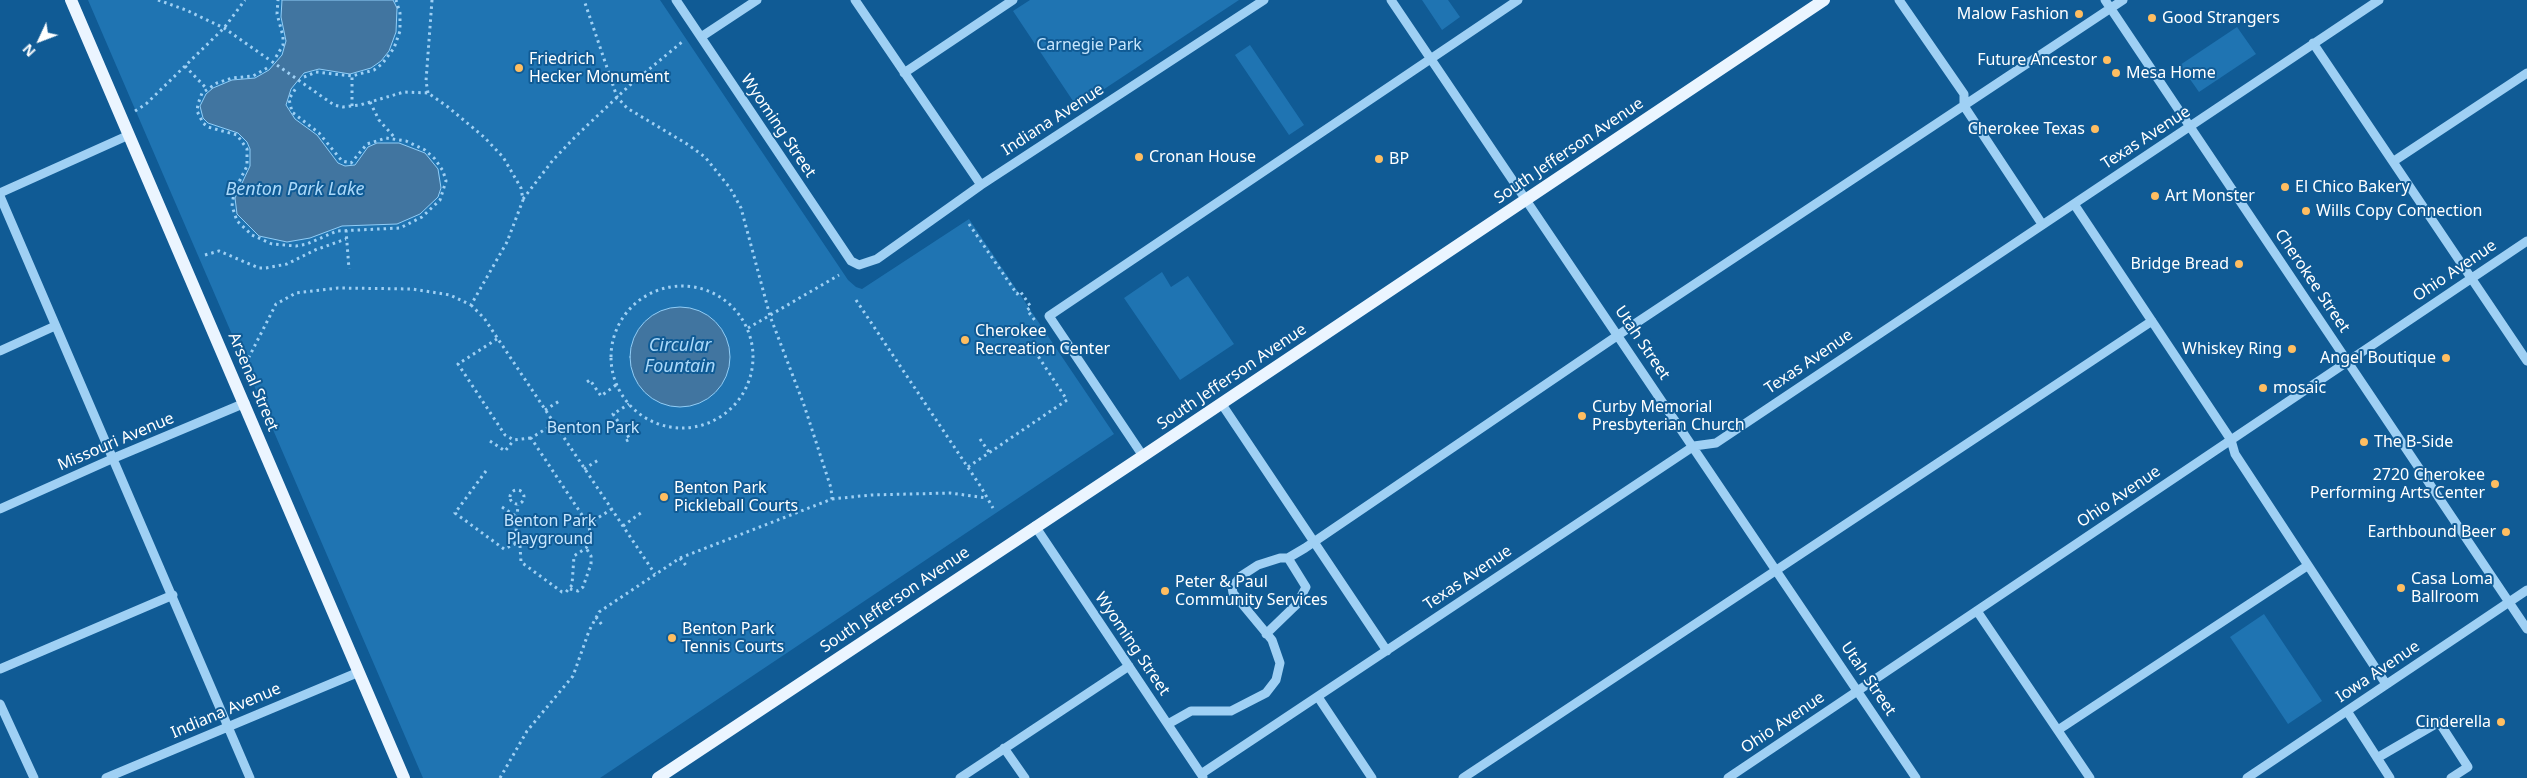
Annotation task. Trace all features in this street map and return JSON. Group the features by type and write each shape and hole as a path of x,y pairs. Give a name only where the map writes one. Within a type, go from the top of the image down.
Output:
{"main road":[{"name":"Arsenal Street","path":"71,0 404,778"},
{"name":"South Jefferson Avenue","path":"658,778 1824,0"}],"street":[{"name":"Wyoming Street","path":"676,0 851,261 859,264"},
{"path":"701,37 758,0"},
{"path":"855,0 981,185"},
{"path":"904,73 1013,0"},
{"name":"Indiana Avenue","path":"859,264 877,259 981,185 1264,0"},
{"name":"Utah Street","path":"1391,0 1525,200 1694,446 1916,778"},
{"path":"1143,456 1049,316 1518,0"},
{"path":"1899,0 1964,94 1964,106 2042,224"},
{"name":"Cherokee Street","path":"2105,0 2527,629"},
{"path":"1168,724 1191,711 1231,711 1266,693 1276,680 1280,663 1272,640 1233,593 1232,587 1241,576 1258,565 1280,558 1288,558 1619,335 2123,0"},
{"name":"Texas Avenue","path":"1202,776 1318,696 1694,446 1716,443 2379,0"},
{"path":"2313,44 2527,361"},
{"path":"2394,162 2527,73"},
{"path":"129,135 0,194 250,778"},
{"path":"2074,204 2231,440 2235,454 2386,684"},
{"name":"Ohio Avenue","path":"1733,777 2527,241"},
{"path":"1463,778 2152,322"},
{"path":"0,351 55,326"},
{"name":"Missouri Avenue","path":"0,509 244,403"},
{"path":"1221,403 1387,651"},
{"name":"Wyoming Street","path":"1035,526 1202,776"},
{"path":"1266,634 1296,604 1306,587 1288,558"},
{"path":"2058,730 2307,566"},
{"name":"Iowa Avenue","path":"2246,778 2527,590"},
{"path":"0,668 173,595"},
{"path":"1977,611 2090,778"},
{"path":"960,778 1129,666"},
{"name":"Indiana Avenue","path":"106,778 359,672"},
{"path":"1318,696 1372,778"},
{"path":"0,704 34,778"},
{"path":"2347,711 2390,778"},
{"path":"2377,758 2439,722 2468,766 2451,778"},
{"path":"1004,748 1025,778"}],"path":[{"path":"158,0 224,28 334,105 352,106 404,92 428,94 464,120 503,157 513,171 523,200"},
{"path":"135,111 146,104 224,28 245,0"},
{"path":"276,57 282,45 283,36 277,14 278,0"},
{"path":"304,77 316,72 338,77 352,76 374,70 382,64 394,48 401,22 396,0"},
{"path":"428,94 426,81 432,0"},
{"path":"584,0 617,97 627,108 705,157 730,188 741,208 770,316 804,405 831,488 832,499"},
{"path":"472,306 507,242 523,200 558,154 617,97 682,42"},
{"path":"186,66 207,89"},
{"path":"267,68 253,76 225,80 207,89 198,104 200,118 208,127 237,136 247,149 247,166 232,200 234,214 244,228 260,240 284,246 307,244 346,230 400,228 422,217 440,200 446,181 443,171 435,158 416,144 395,139 373,141 362,149 355,161 347,163 342,161 319,133 292,112 290,99 296,88"},
{"path":"352,76 352,106"},
{"path":"370,102 379,120 395,139"},
{"path":"969,224 1017,294 1020,291 1031,308 1027,310 1041,330"},
{"path":"346,230 348,269"},
{"path":"204,255 219,251 259,268 266,268 287,264 315,250 346,239"},
{"path":"748,328 839,275"},
{"path":"685,285 701,288 729,302 740,314 748,328 753,344 754,361 751,378 744,393 734,407 706,425 673,428 656,424 641,416 629,404 616,385 610,354 613,338 628,310 653,291 669,286 685,285"},
{"path":"249,358 276,304 296,293 338,288 412,289 450,295 472,306 484,318 655,574"},
{"path":"856,300 968,467 992,508"},
{"path":"968,467 1067,400 1036,353 1050,344 1046,337"},
{"path":"498,339 458,364 506,435 514,440 531,438 554,424"},
{"path":"587,382 590,380 601,396 616,385"},
{"path":"545,410 560,400"},
{"path":"626,441 630,439 613,414 629,404"},
{"path":"531,438 588,524 591,536 586,548 574,556 570,589"},
{"path":"980,439 989,452"},
{"path":"490,440 505,452 514,440"},
{"path":"584,469 600,458"},
{"path":"486,471 455,513 504,549 515,544"},
{"path":"515,544 518,504 522,502 524,495 516,490 512,492 510,498 514,504 518,504"},
{"path":"500,778 527,731 573,676 596,617 607,606 680,558 832,499 872,495 950,493 987,498"},
{"path":"502,507 517,517"},
{"path":"588,524 612,510"},
{"path":"623,526 642,512"},
{"path":"515,544 522,549 521,562 558,590 566,592 570,589 578,591 583,587 591,564 591,556 586,548"},
{"path":"680,558 688,568"},
{"path":"596,617 602,625"}],"green space":[{"name":"Benton Park","path":"88,0 660,0 848,280 856,287 862,289 969,219 1114,434 600,778 423,778"},
{"name":"Carnegie Park","path":"1030,0 1239,0 1077,107 1013,11"},
{"path":"1422,0 1448,0 1460,17 1442,30"},
{"path":"2237,27 2256,54 2199,92 2180,65"},
{"path":"1250,45 1304,125 1289,135 1235,55"},
{"path":"1162,272 1171,287 1188,276 1234,344 1180,380 1124,298"},
{"path":"2264,614 2322,701 2288,724 2230,637"}],"water":[{"name":"Benton Park Lake","path":"282,0 393,0 397,8 396,32 389,51 381,61 371,68 350,74 319,69 304,73 291,89 286,105 295,119 317,135 338,163 345,166 355,165 368,147 377,143 399,143 425,153 438,169 441,188 438,197 420,214 397,224 342,226 310,238 287,242 259,236 237,214 235,198 250,166 250,149 247,142 238,133 208,123 203,118 200,106 206,94 213,88 232,80 255,78 269,70 282,55 286,41 281,17"},
{"name":"Circular Fountain","path":"680,307 699,310 716,321 727,338 730,357 727,376 716,393 699,404 680,407 661,404 644,393 633,376 630,357 633,338 644,321 661,310"}],"place":[{"name":"Malow Fashion","path":"2079,14"},
{"name":"Good Strangers","path":"2152,18"},
{"name":"Future Ancestor","path":"2107,60"},
{"name":"Friedrich Hecker Monument","path":"519,68"},
{"name":"Mesa Home","path":"2116,73"},
{"name":"Cherokee Texas","path":"2095,129"},
{"name":"Cronan House","path":"1139,157"},
{"name":"BP","path":"1379,159"},
{"name":"El Chico Bakery","path":"2285,187"},
{"name":"Art Monster","path":"2155,196"},
{"name":"Wills Copy Connection","path":"2306,211"},
{"name":"Bridge Bread","path":"2239,264"},
{"name":"Cherokee Recreation Center","path":"965,340"},
{"name":"Whiskey Ring","path":"2292,349"},
{"name":"Angel Boutique","path":"2446,358"},
{"name":"mosaic","path":"2263,388"},
{"name":"Curby Memorial Presbyterian Church","path":"1582,416"},
{"name":"The B-Side","path":"2364,442"},
{"name":"2720 Cherokee Performing Arts Center","path":"2495,484"},
{"name":"Benton Park Pickleball Courts","path":"664,497"},
{"name":"Earthbound Beer","path":"2506,532"},
{"name":"Casa Loma Ballroom","path":"2401,588"},
{"name":"Peter & Paul Community Services","path":"1165,591"},
{"name":"Benton Park Tennis Courts","path":"672,638"},
{"name":"Cinderella","path":"2501,722"}],"park label":[{"name":"Benton Park Playground","path":"550,530"}]}
